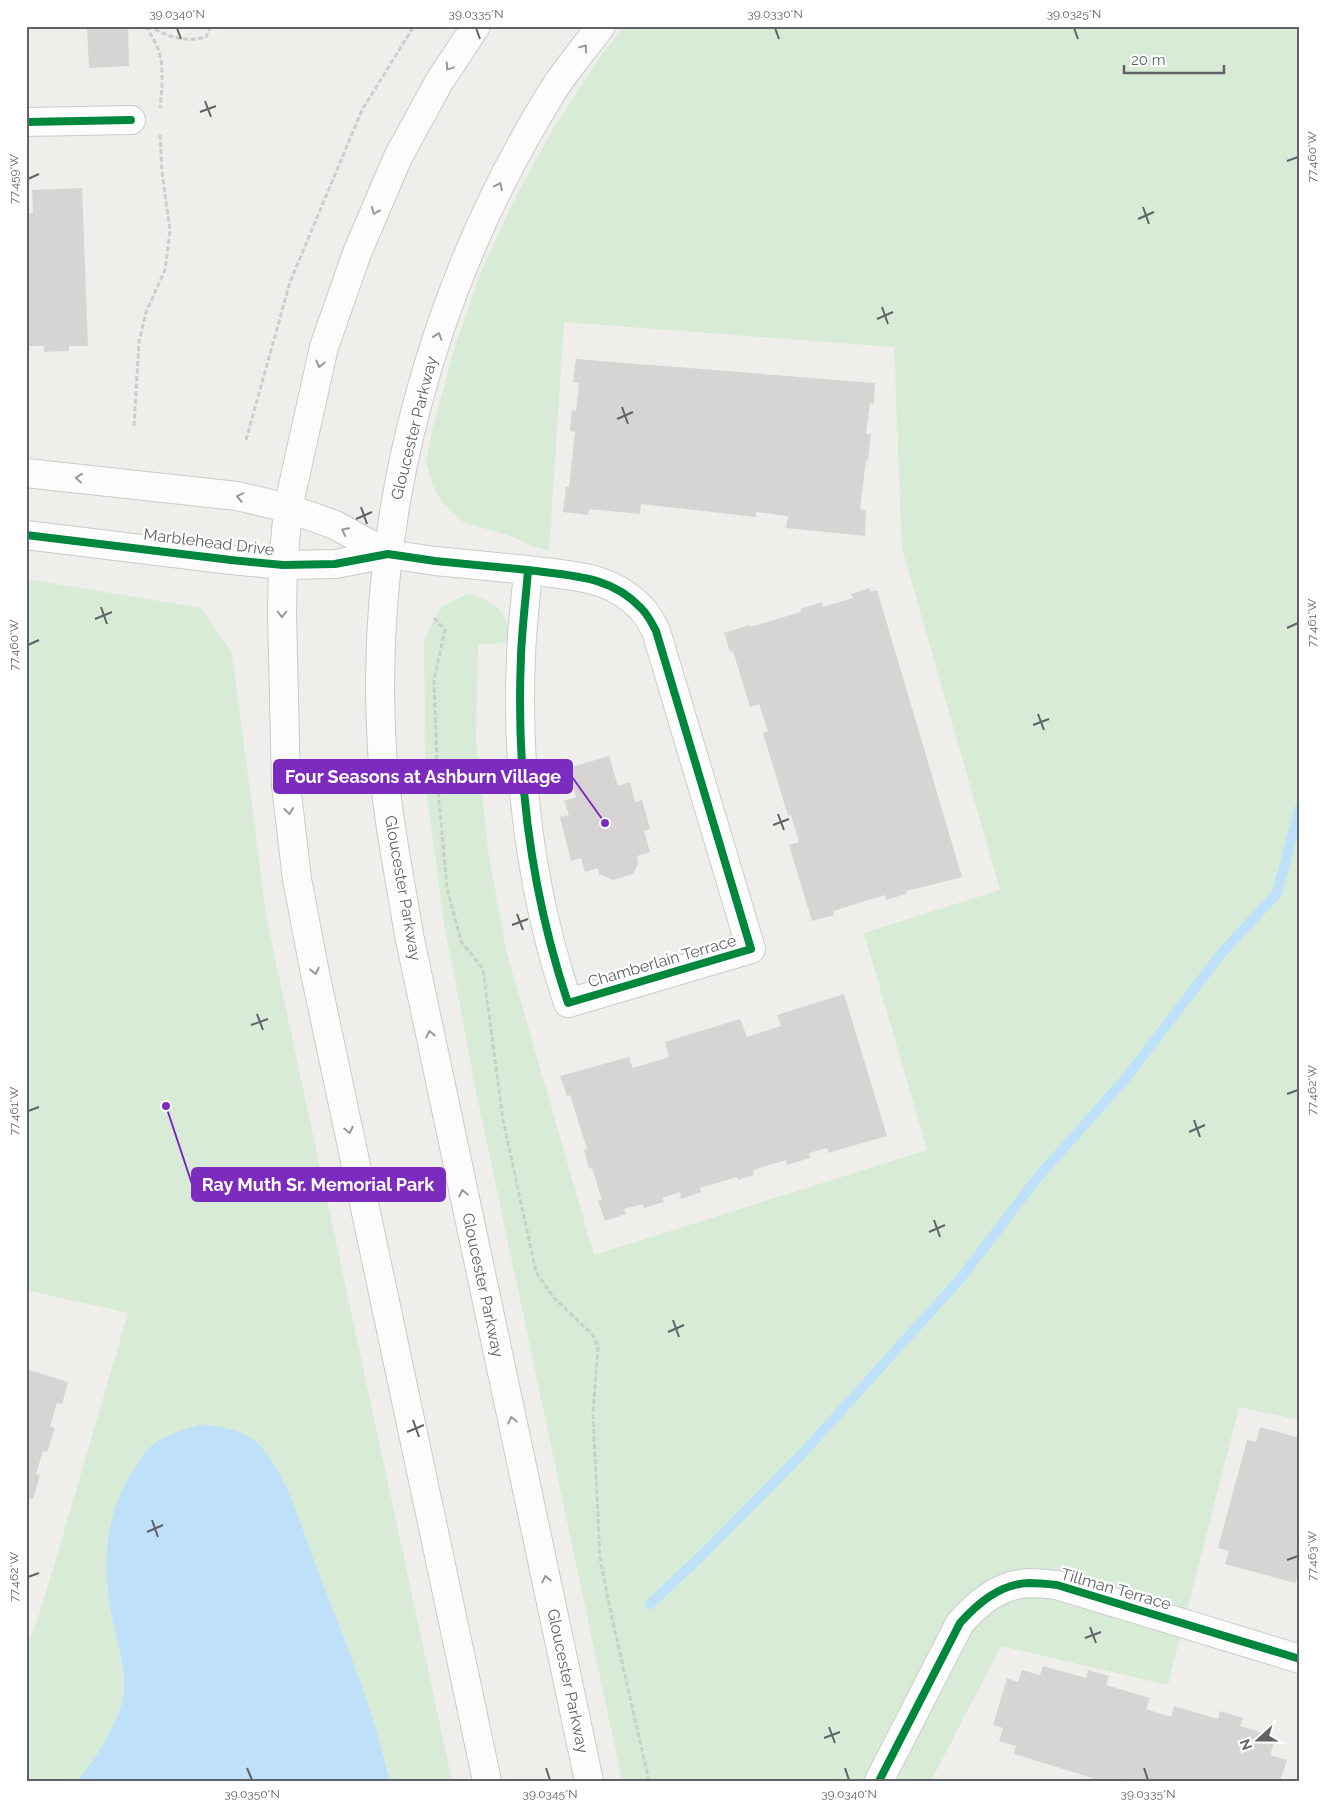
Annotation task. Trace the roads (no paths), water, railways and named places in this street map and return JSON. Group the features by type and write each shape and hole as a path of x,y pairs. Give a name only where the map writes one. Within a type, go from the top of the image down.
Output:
{"main road":[{"path":"476,26 439,82 398,157 356,253 324,347 288,508 283,565 282,674 286,785 297,879 316,977 487,1781"},
{"name":"Gloucester Parkway","path":"589,1781 409,935 392,832 382,750 380,667 388,554 400,470 424,375 463,265 506,172 553,90 601,26"},
{"path":"26,122 131,120"},
{"path":"26,473 236,496 288,508 335,525 388,554"},
{"name":"Marblehead Drive","path":"26,536 283,565 335,564 388,554"},
{"name":"Chamberlain Terrace","path":"388,554 435,561 528,570 599,580 623,591 643,609 656,630 751,949 568,1003 543,912 528,828 520,742 521,656 528,570"},
{"name":"Tillman Terrace","path":"879,1781 960,1623 978,1604 1001,1590 1027,1583 1057,1585 1300,1658"}],"water":[{"path":"199,1425 234,1430 250,1438 264,1450 280,1475 293,1503 356,1670 383,1753 390,1781 76,1781 91,1764 106,1740 118,1713 124,1692 122,1662 111,1613 107,1575 109,1536 118,1500 126,1482 146,1451 153,1444 178,1431"}],"waterway":[{"path":"650,1604 701,1556 802,1454 961,1278 1038,1177 1126,1078 1220,955 1277,893 1300,807"}],"place":[{"name":"Four Seasons at Ashburn Village","path":"605,823"},
{"name":"Ray Muth Sr. Memorial Park","path":"166,1106"}]}
